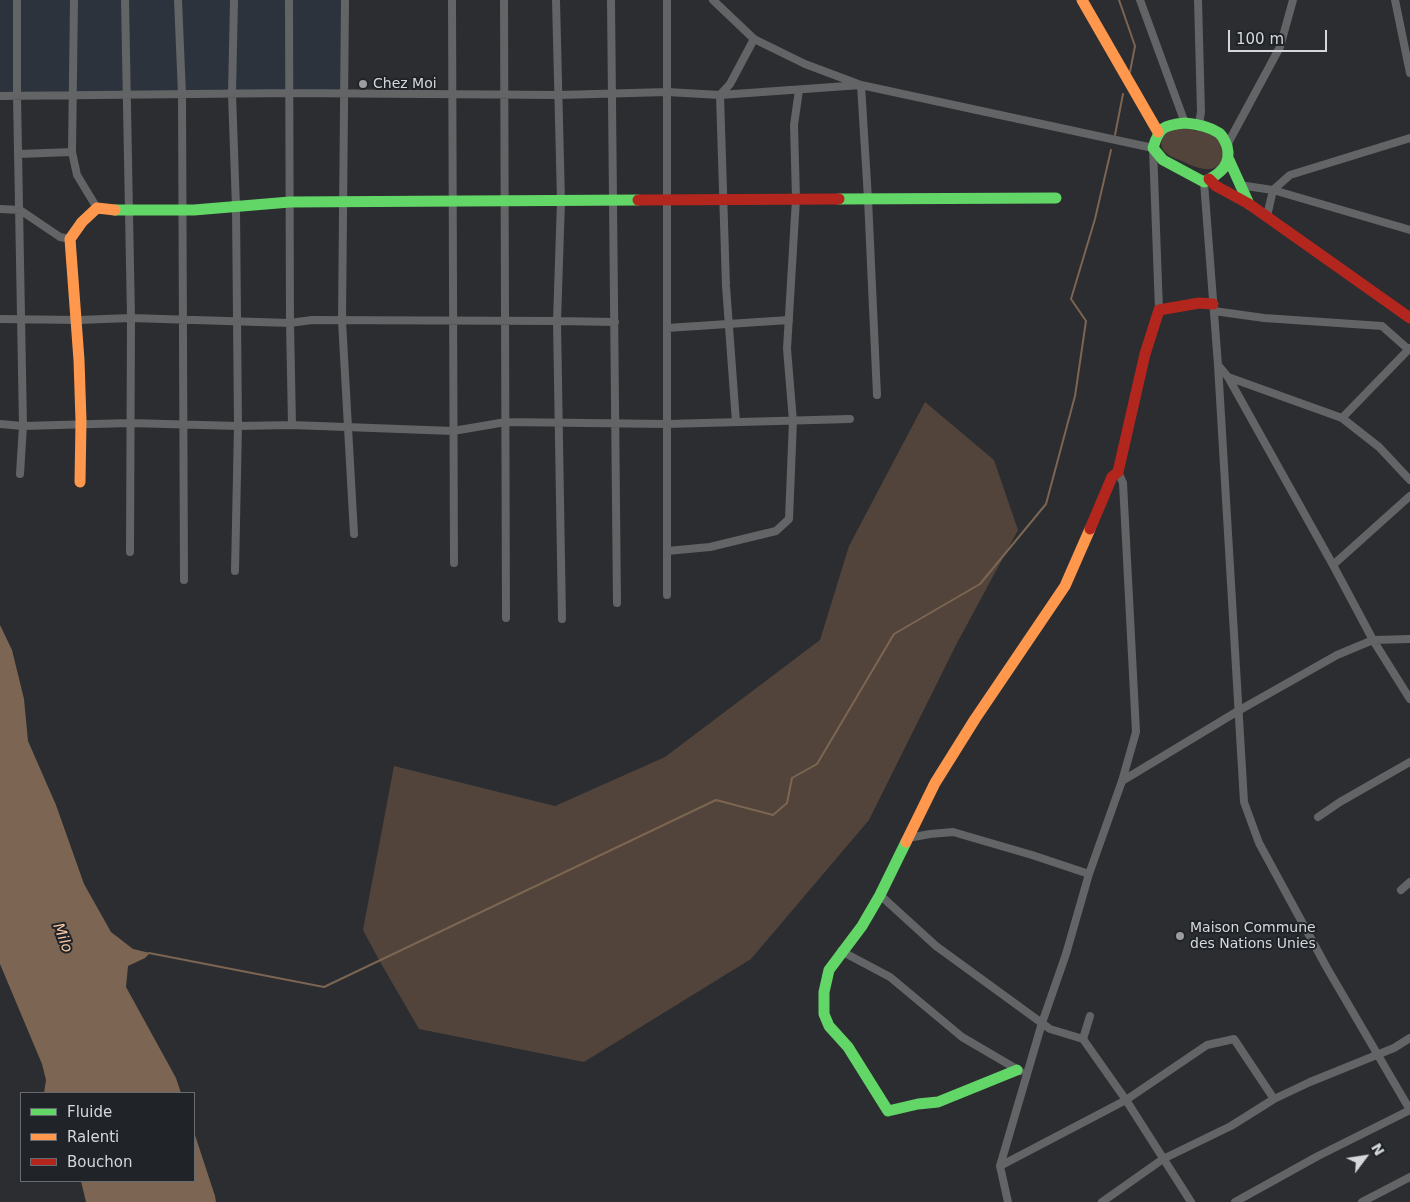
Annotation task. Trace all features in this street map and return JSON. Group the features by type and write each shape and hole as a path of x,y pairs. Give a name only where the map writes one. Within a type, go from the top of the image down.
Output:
{"street":[{"path":"17,0 23,426 20,474"},
{"path":"74,0 72,152 77,175 96,208"},
{"path":"125,0 131,318 130,552"},
{"path":"178,0 182,94 184,580"},
{"path":"234,0 232,94 236,207 238,426 235,571"},
{"path":"289,0 292,425"},
{"path":"345,0 342,321 354,534"},
{"path":"452,0 454,563"},
{"path":"504,0 506,618"},
{"path":"556,0 561,201 557,320 562,619"},
{"path":"611,0 617,602"},
{"path":"667,0 667,595"},
{"path":"713,0 754,39 805,64 860,85 1153,148 1162,160 1206,180 1249,204 1410,318"},
{"path":"1082,0 1158,132"},
{"path":"1140,0 1185,123"},
{"path":"1198,0 1201,112 1199,124"},
{"path":"1226,145 1280,46 1293,0"},
{"path":"1395,0 1410,73"},
{"path":"736,422 726,286 720,96 730,84 754,39"},
{"path":"0,96 290,93 559,95 667,92 720,96 860,85"},
{"path":"860,85 868,199 877,395"},
{"path":"667,551 710,547 776,531 789,519 793,421 786,349 796,199 794,125 799,90"},
{"path":"1022,1072 938,1102 918,1104 888,1111 848,1047 829,1026 824,1014 824,992 829,970 841,951 862,926 880,895 935,783 975,719 1065,586 1112,477 1118,472 1145,354 1160,310 1153,148 1158,132 1168,124 1185,123 1199,124 1220,133 1226,145 1229,160 1239,185 1249,204"},
{"path":"1267,216 1273,190 1290,175 1410,138"},
{"path":"18,154 72,152"},
{"path":"1206,180 1225,168 1229,160"},
{"path":"1206,180 1244,802 1259,843 1327,968 1410,1110 1318,1156 1235,1202"},
{"path":"1239,185 1273,190 1410,230"},
{"path":"96,208 130,212 182,211 290,202 1056,198"},
{"path":"80,482 82,426 78,320 70,239 82,222 96,208"},
{"path":"0,209 20,210 60,237 70,239"},
{"path":"1160,310 1199,303 1264,318 1382,326 1409,348 1342,418"},
{"path":"0,319 78,320 131,318 290,323 312,320 557,320 615,322"},
{"path":"667,328 789,320"},
{"path":"1218,365 1228,377 1333,564 1373,640 1410,699"},
{"path":"1228,377 1342,418 1379,447 1410,480"},
{"path":"0,424 23,426 82,426 130,423 238,426 292,425 453,431 506,422 667,424 850,419"},
{"path":"1008,1202 1000,1166 1022,1072 1042,1023 1066,954 1136,732 1123,483 1118,472"},
{"path":"1333,564 1410,496"},
{"path":"1122,781 1238,711 1337,655 1373,640 1410,639"},
{"path":"1318,817 1410,762"},
{"path":"908,838 953,832 1090,874"},
{"path":"1401,890 1410,882"},
{"path":"880,895 936,946 1050,1029 1083,1039 1126,1100 1191,1202"},
{"path":"841,951 890,977 962,1036 1022,1072"},
{"path":"1083,1039 1090,1016"},
{"path":"1102,1202 1163,1159 1231,1126 1274,1099 1310,1082 1394,1048 1410,1038"},
{"path":"1000,1166 1126,1100 1207,1045 1234,1039 1274,1099"},
{"path":"1362,1202 1410,1177"}],"shaded area":[{"path":"0,0 344,0 343,93 0,93"},
{"path":"1176,127 1210,133 1222,141 1224,156 1221,163 1212,169 1201,168 1166,153 1162,147 1162,140 1169,131"},
{"path":"925,402 994,460 1018,530 956,645 869,820 751,959 584,1062 419,1029 363,930 394,766 555,806 665,757 820,640 849,546"}],"water":[{"name":"Milo","path":"0,625 12,650 24,699 28,741 56,805 84,884 111,932 133,949 150,953 145,958 128,966 126,987 176,1078 181,1092 44,1092 46,1080 42,1064 0,964"},
{"path":"195,1135 216,1202 86,1202 81,1182 195,1182"}],"waterway":[{"path":"1119,0 1135,46 1130,72"},
{"path":"1115,135 1123,94"},
{"path":"149,953 324,987 716,800 773,815 787,803 792,778 817,764 894,634 980,584 1046,504 1075,396 1086,321 1071,299 1095,219 1111,150"}],"traffic: fast":[{"path":"1185,123 1202,126 1219,133 1227,146 1228,159 1226,164 1220,172 1204,182 1163,160 1153,148 1163,128 1185,123"},
{"path":"1229,160 1249,204"},
{"path":"839,199 1056,198"},
{"path":"115,210 194,210 290,202 638,200"},
{"path":"906,842 880,895 862,926 829,970 824,992 824,1014 829,1026 848,1047 888,1111 918,1104 938,1102 1017,1070"}],"traffic: slow":[{"path":"1082,0 1158,132"},
{"path":"80,482 79,360 70,239 82,222 97,208 115,210"},
{"path":"906,842 935,783 975,719 1065,586 1090,529"}],"traffic: jam":[{"path":"1209,179 1216,186 1249,204 1410,318"},
{"path":"638,200 839,199"},
{"path":"1090,529 1112,477 1118,472 1145,354 1159,310 1199,303 1213,304"}],"place":[{"name":"Chez Moi","path":"363,84"},
{"name":"Maison Commune des Nations Unies","path":"1180,936"}]}
